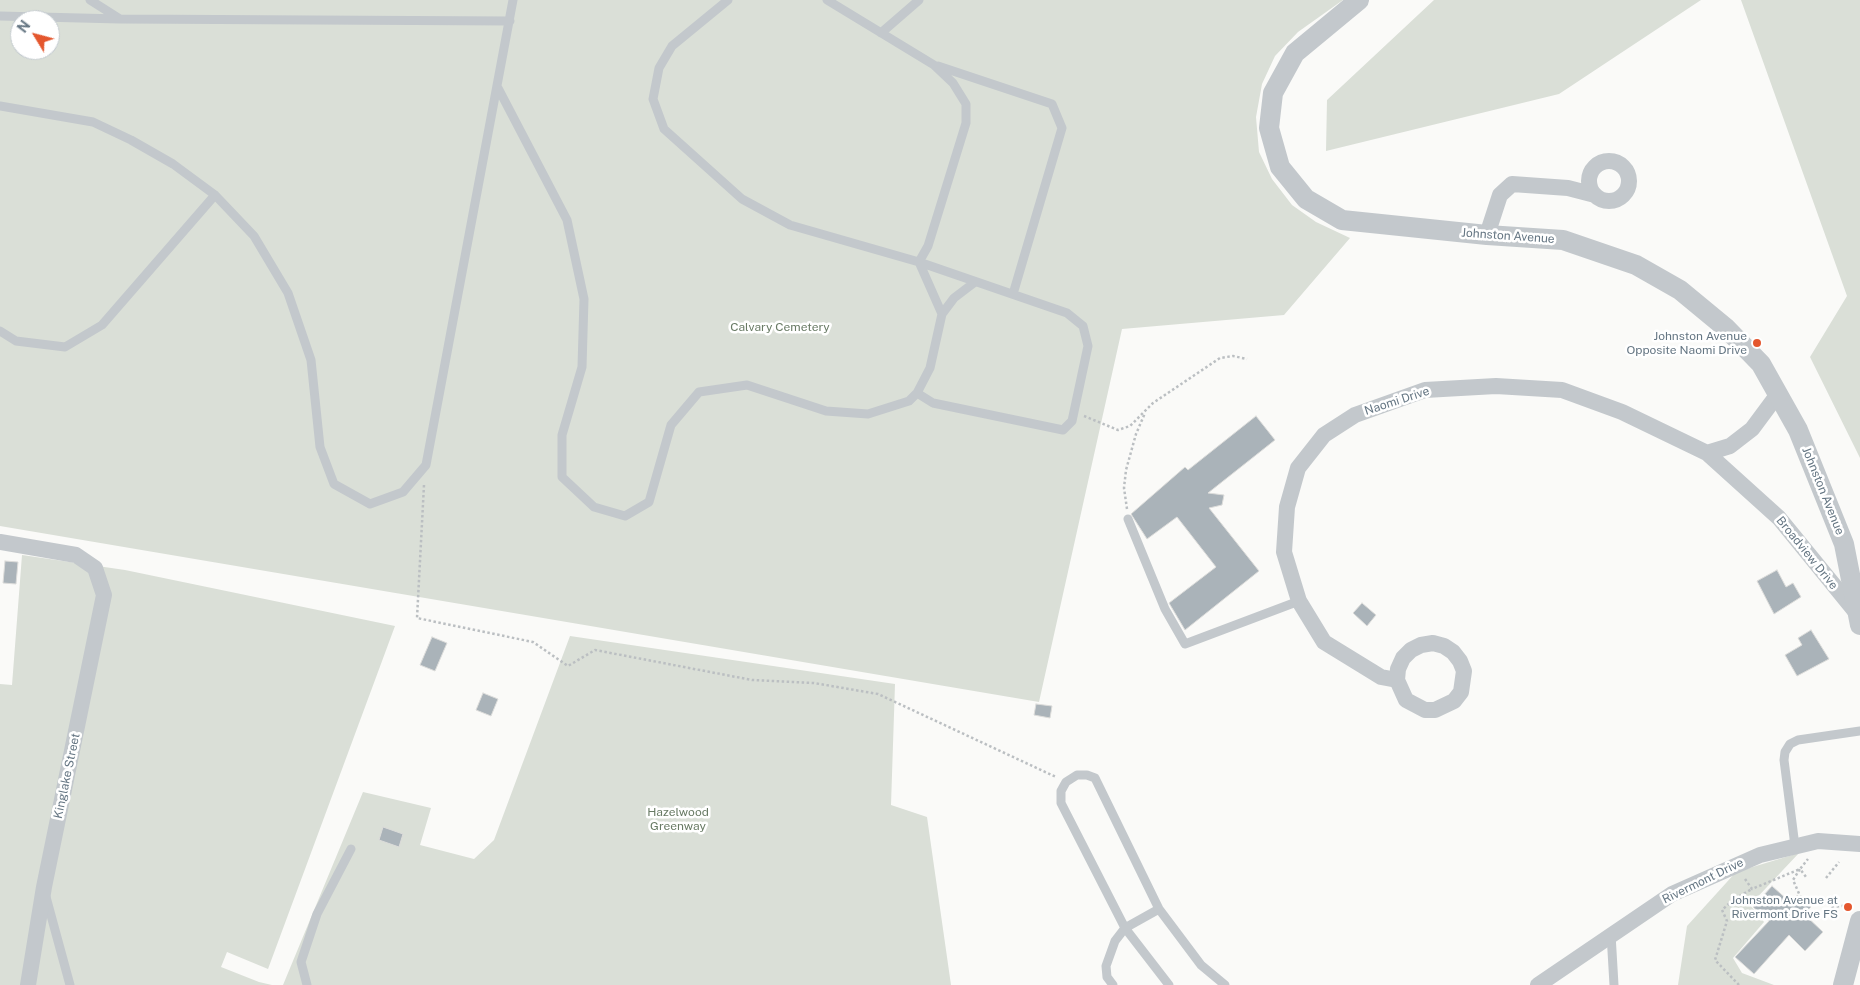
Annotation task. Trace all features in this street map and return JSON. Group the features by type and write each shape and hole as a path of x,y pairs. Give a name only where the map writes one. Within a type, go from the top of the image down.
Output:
{"street":[{"name":"Johnston Avenue","path":"1359,0 1295,53 1273,93 1269,128 1280,167 1306,199 1342,220 1487,235 1563,240 1636,265 1680,290 1726,328 1761,364 1798,430 1844,544 1859,621"},
{"path":"1487,235 1500,195 1512,184 1568,188 1606,201 1619,198 1628,189 1629,176 1622,165 1609,160 1596,165 1589,177 1568,188"},
{"path":"1589,177 1591,190 1595,196"},
{"name":"Naomi Drive","path":"1398,680 1380,677 1324,642 1299,601 1284,552 1287,507 1298,468 1324,435 1355,415 1425,390 1466,387 1562,390 1622,412 1707,454"},
{"path":"1707,454 1730,446 1752,429 1778,394"},
{"name":"Broadview Drive","path":"1707,454 1779,518 1859,621"},
{"name":"Kinglake Street","path":"0,542 76,554 95,568 104,595 44,887 28,985"},
{"path":"1432,643 1449,649 1460,661 1464,671 1461,692 1445,707 1435,710 1424,710 1410,703 1400,690 1398,680 1398,669 1403,658 1411,650 1421,645 1432,643"},
{"name":"Rivermont Drive","path":"1538,985 1672,894 1760,854 1818,841 1860,844"},
{"path":"1843,985 1855,913"}],"lane":[{"path":"90,0 120,19"},
{"path":"0,106 93,122 131,140 173,164 215,195 254,236 288,293 311,360 320,447 334,484 370,504 403,492 426,465 513,0"},
{"path":"728,0 672,46 659,68 654,99 664,129 742,199 790,226 919,262 1013,294 1067,313 1083,326 1088,346 1072,421 1063,430 933,403 918,393"},
{"path":"827,0 934,65 953,83 966,104 966,123 928,246 919,262"},
{"path":"881,33 919,0"},
{"path":"0,16 120,19 510,21"},
{"path":"934,65 1052,104 1062,128 1013,294"},
{"path":"498,88 567,220 584,299 582,367 562,435 562,477 594,507 625,516 649,502 671,425 699,392 747,385 826,411 868,414 908,401 918,393 930,368 942,314 954,298 975,282"},
{"path":"0,331 16,341 65,347 102,325 215,195"},
{"path":"919,262 942,314"},
{"path":"1128,519 1164,609 1186,644 1299,601"},
{"path":"1795,846 1784,760 1785,752 1790,744 1798,740 1860,731"},
{"path":"1169,985 1125,928 1061,803 1061,791 1066,782 1077,775 1088,775 1095,778 1159,909 1201,965 1225,985"},
{"path":"307,985 301,962 317,914 351,849"},
{"path":"44,887 70,985"},
{"path":"1112,985 1107,977 1106,966 1114,941 1125,928 1159,909"},
{"path":"1611,934 1614,985"}],"path":[{"path":"1072,421 1086,415 1118,430 1130,426 1154,403 1183,381 1220,358 1233,356 1247,359"},
{"path":"1128,519 1124,488 1126,470 1136,434 1145,412"},
{"path":"426,465 417,618 533,642 568,666 595,650 752,680 814,683 878,694 1066,782"},
{"path":"1801,898 1793,880 1809,856"},
{"path":"1826,878 1839,862"},
{"path":"1800,869 1806,877"},
{"path":"1739,985 1715,960 1727,921 1722,910 1733,900 1752,889 1800,869"},
{"path":"1748,885 1752,889"},
{"path":"1806,903 1812,896"},
{"path":"1824,900 1832,907 1855,913"}],"green space":[{"name":"Calvary Cemetery","path":"0,0 1343,0 1298,32 1275,56 1262,84 1256,117 1259,152 1272,179 1292,205 1316,222 1350,238 1284,315 1122,329 1039,702 0,526"},
{"path":"1434,0 1701,0 1559,94 1326,151 1327,100"},
{"path":"1741,0 1860,0 1860,458 1810,357 1847,296"},
{"path":"22,555 125,570 395,626 268,969 227,952 221,967 272,985 0,985 0,684 12,685"},
{"name":"Hazelwood Greenway","path":"570,636 895,684 891,805 927,817 951,985 283,985 363,792 431,808 420,845 474,859 494,840"},
{"path":"1799,853 1750,905 1764,922 1733,958 1742,973 1774,985 1678,985 1687,926 1736,872"}],"building":[{"path":"1256,416 1275,440 1208,493 1224,495 1222,505 1209,508 1259,571 1185,630 1169,603 1216,567 1177,517 1147,539 1131,514 1185,467 1188,470"},
{"path":"5,561 18,562 16,584 3,583"},
{"path":"1777,570 1786,587 1793,583 1801,597 1774,614 1757,581"},
{"path":"1362,603 1376,615 1367,626 1353,613"},
{"path":"1811,630 1829,659 1797,676 1785,655 1802,645 1798,638"},
{"path":"432,637 447,643 435,671 420,665"},
{"path":"483,693 498,699 491,716 476,710"},
{"path":"1036,704 1052,706 1050,718 1034,715"},
{"path":"383,827 403,834 399,847 379,840"},
{"path":"1772,886 1790,902 1797,895 1811,907 1804,914 1823,932 1805,951 1789,935 1754,974 1735,957 1769,921 1753,907"}],"place":[{"name":"Johnston Avenue Opposite Naomi Drive","path":"1757,343"},
{"name":"Johnston Avenue at Rivermont Drive FS","path":"1848,907"}]}
